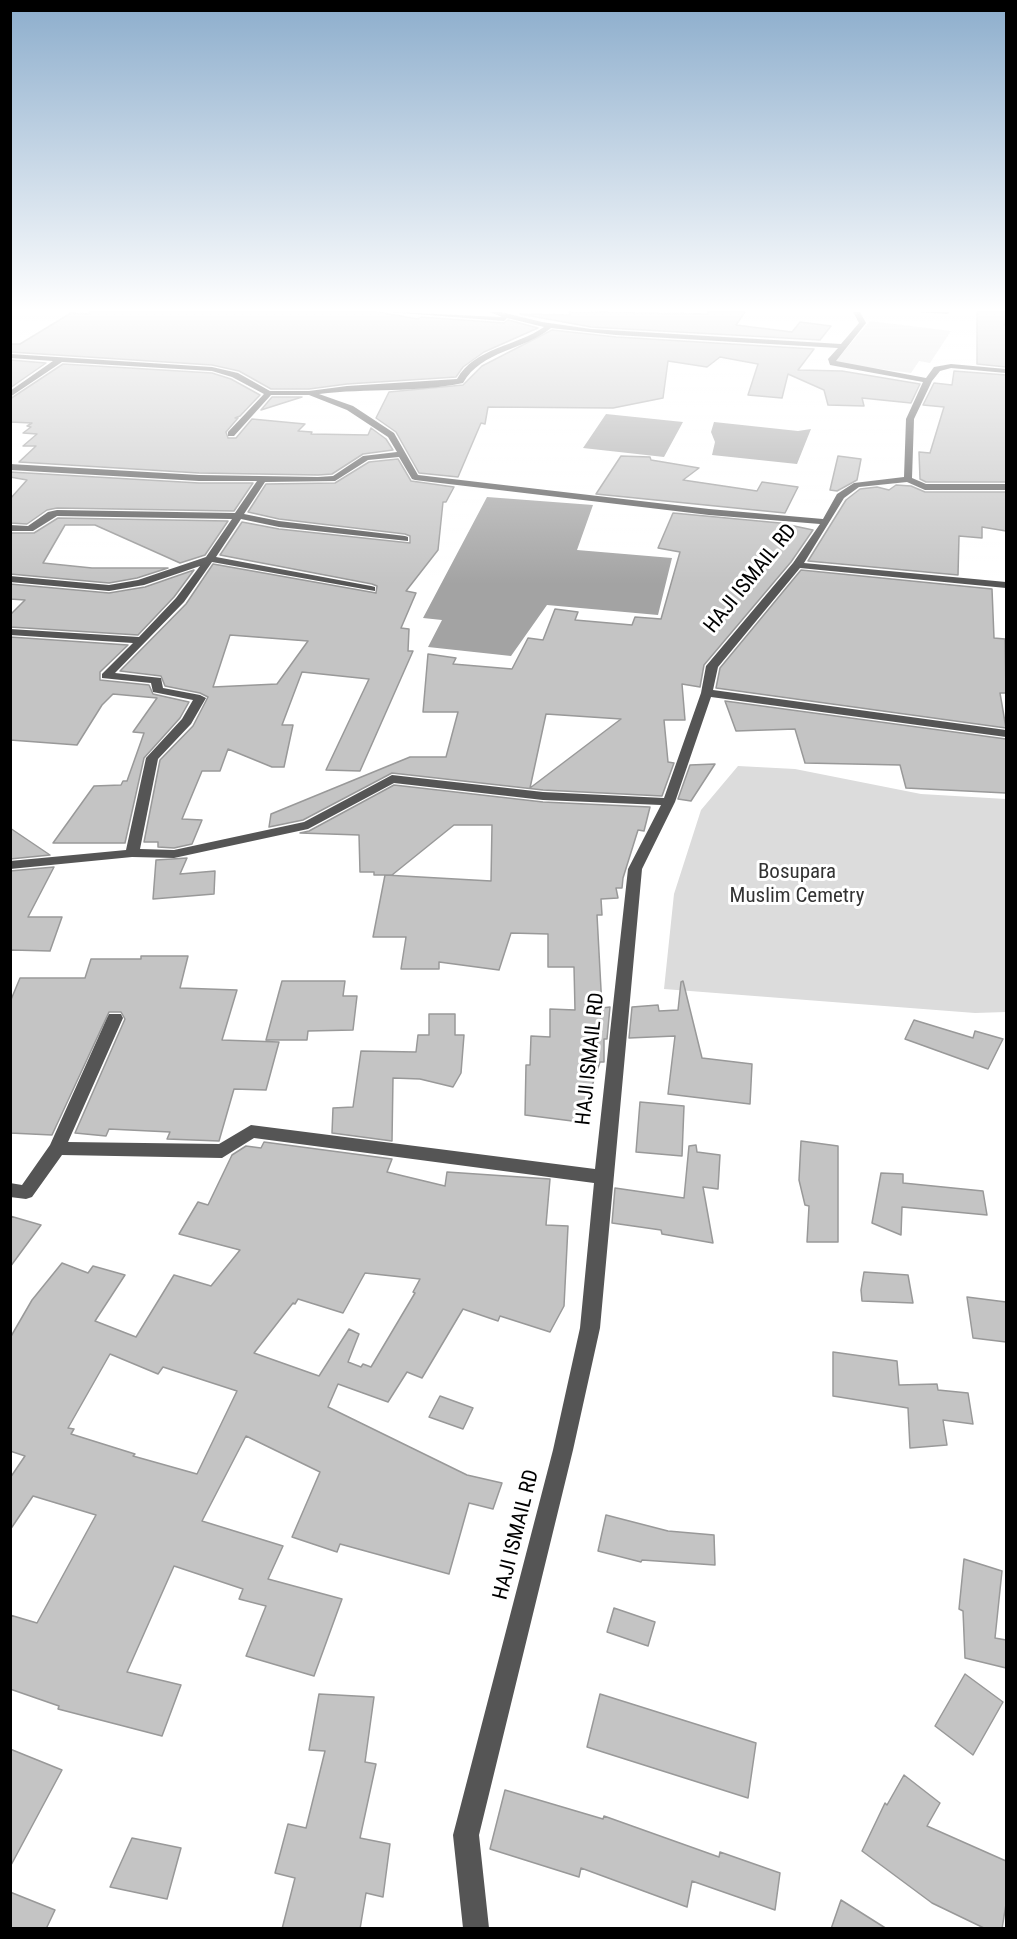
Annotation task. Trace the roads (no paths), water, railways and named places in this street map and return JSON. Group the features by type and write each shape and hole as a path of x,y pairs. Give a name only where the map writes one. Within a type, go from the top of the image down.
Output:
{"street":[{"path":"231,434 260,402"},
{"path":"335,402 350,408 391,435 415,477 709,512 826,522"},
{"path":"918,402 910,419 908,479 925,487 1006,487"},
{"path":"10,467 126,475 318,480 334,478 366,458 403,454"},
{"path":"132,853 152,758 186,721 200,698 157,690 157,680 106,676 180,600 263,479 288,480"},
{"name":"HAJI ISMAIL RD","path":"476,1929 466,1835 563,1450 590,1328 635,869 669,802 707,693 712,666 797,565 826,522 840,496 857,485 908,479"},
{"path":"10,528 30,529 51,514 57,513 239,516 279,524 405,539"},
{"path":"10,579 109,588 140,584 210,559 371,589"},
{"path":"797,565 1006,585"},
{"path":"10,632 142,640"},
{"path":"707,693 1006,734"},
{"path":"10,865 132,853 174,854 308,825 392,779 543,796 669,802"},
{"path":"10,1190 26,1192 57,1148 115,1018"},
{"path":"57,1148 222,1151 251,1131 603,1177"}],"park label":[{"name":"Bosupara Muslim Cemetry","path":"797,885"}]}
